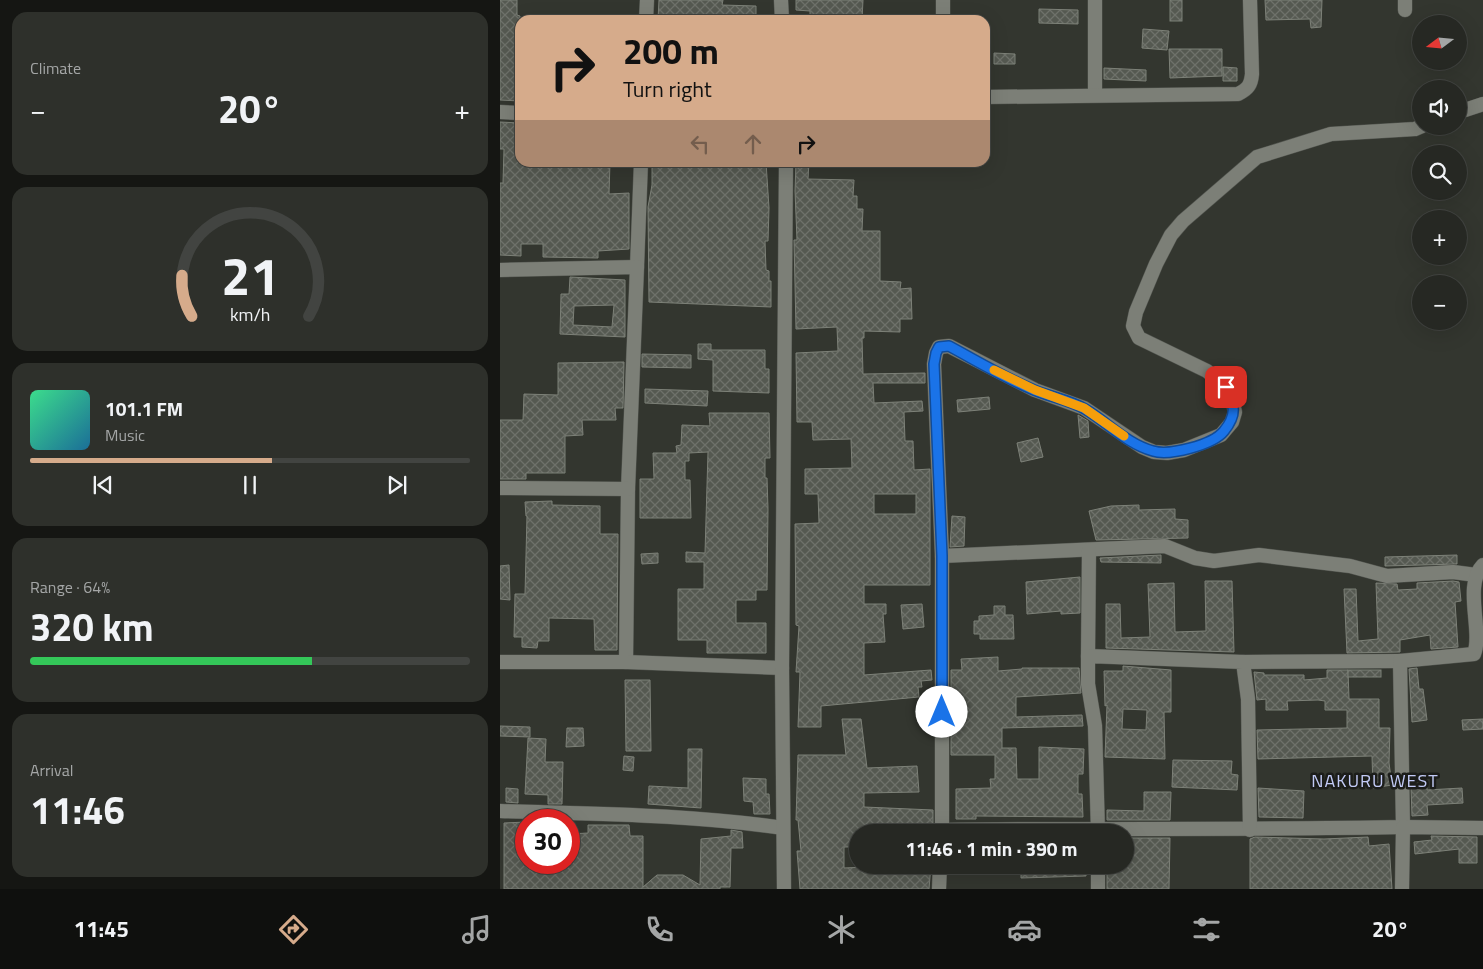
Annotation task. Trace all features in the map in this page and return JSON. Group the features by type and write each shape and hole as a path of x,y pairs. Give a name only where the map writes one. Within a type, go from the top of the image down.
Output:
{"street":[{"path":"646,15 647,0"},
{"path":"781,0 782,15"},
{"path":"943,0 944,15"},
{"path":"1094,0 1095,95"},
{"path":"990,97 1238,94 1247,90 1251,84 1250,0"},
{"path":"1467,109 1483,104"},
{"path":"500,112 515,113"},
{"path":"942,824 942,556 934,364 939,347 949,346 1035,390 1084,408 1142,447 1154,452 1167,453 1184,450 1221,435 1232,422 1235,412 1232,399 1226,387 1207,371 1139,338 1133,326 1136,312 1156,264 1171,235 1182,221 1257,157 1331,134 1412,129"},
{"path":"626,662 628,489 641,167"},
{"path":"784,889 782,668 786,167"},
{"path":"500,270 637,267"},
{"path":"500,488 628,489"},
{"path":"942,556 1165,546 1195,558 1214,561 1259,555 1350,566 1387,576 1480,570 1478,643 1474,654 1400,661 1243,662 1088,656"},
{"path":"1088,550 1088,684 1095,726 1098,824"},
{"path":"1400,661 1403,827 1402,889"},
{"path":"500,662 626,662 782,668"},
{"path":"1243,662 1248,699 1250,830"},
{"path":"500,811 683,818 740,822 783,828"},
{"path":"1134,830 1483,828"},
{"path":"939,889 940,874"},
{"path":"1098,874 1098,889"}],"building":[{"path":"500,0 517,0 517,15 515,15 515,101 500,100"},
{"path":"659,0 723,0 722,5 756,6 756,15 658,15"},
{"path":"796,0 863,0 862,15 810,15 810,11 796,10"},
{"path":"1170,0 1182,0 1182,21 1170,21"},
{"path":"1265,0 1322,0 1321,27 1311,28 1310,19 1266,20"},
{"path":"1039,9 1078,10 1078,24 1039,23"},
{"path":"1143,29 1169,31 1167,50 1142,48"},
{"path":"1169,49 1222,49 1222,76 1170,78"},
{"path":"994,53 1015,54 1015,64 994,64"},
{"path":"1223,67 1237,68 1237,81 1223,81"},
{"path":"1104,68 1146,70 1146,81 1104,79"},
{"path":"500,122 515,123 515,167 610,167 609,194 629,193 629,249 598,251 598,258 543,257 543,244 521,244 521,256 500,255 500,183 503,183 504,149 500,149"},
{"path":"652,167 766,167 769,208 768,241 765,241 766,270 769,271 769,281 771,281 771,307 649,302 648,207 652,185"},
{"path":"796,167 809,167 808,179 854,180 853,196 857,196 857,209 863,209 862,231 880,231 880,281 901,282 900,289 911,288 912,319 900,319 900,332 864,331 864,338 862,338 863,374 925,373 925,383 873,383 874,403 922,401 923,411 904,412 905,441 913,441 914,470 930,469 930,585 864,585 864,604 886,604 886,614 883,614 885,642 864,643 864,675 931,670 932,680 921,681 922,687 918,687 919,697 821,706 821,727 798,727 800,672 796,672 799,626 796,625 795,524 819,523 818,494 805,494 805,469 852,468 851,439 813,440 812,422 797,422 796,353 838,351 837,327 796,329 794,240 797,240","holes":["874,494 916,494 916,514 874,514"]},
{"path":"570,277 625,280 625,337 560,334 561,294 569,294","holes":["614,305 612,327 573,325 574,306"]},
{"path":"698,344 711,344 711,350 765,350 765,369 769,369 769,393 713,391 713,360 698,359"},
{"path":"642,354 691,355 691,368 642,367"},
{"path":"624,362 623,408 615,408 616,420 582,420 583,435 565,436 565,473 526,473 526,479 500,479 500,420 523,420 524,394 558,395 558,363"},
{"path":"645,389 708,391 707,406 645,403"},
{"path":"989,397 990,409 958,412 957,400"},
{"path":"709,413 769,413 770,458 765,458 768,509 767,590 756,590 756,600 736,600 736,623 766,623 766,653 707,653 707,640 678,640 678,589 704,589 704,562 686,562 686,552 705,553 708,452 689,453 689,461 685,461 685,480 690,480 691,518 640,518 640,479 654,479 653,453 677,453 676,446 681,445 682,425 710,426"},
{"path":"1078,415 1088,421 1089,437 1080,438"},
{"path":"1038,438 1043,457 1021,462 1017,443"},
{"path":"552,501 552,505 600,506 600,534 618,534 617,650 595,650 594,619 549,618 549,641 538,641 537,648 522,647 522,637 514,637 515,594 525,594 527,516 525,502"},
{"path":"1139,505 1139,510 1175,509 1175,519 1188,520 1188,538 1096,540 1089,511 1111,506"},
{"path":"952,516 965,517 964,546 950,547"},
{"path":"658,553 658,563 642,564 641,554"},
{"path":"1161,555 1161,563 1101,562 1100,558"},
{"path":"1457,555 1457,564 1385,566 1385,557"},
{"path":"509,565 510,600 500,599 500,566"},
{"path":"1080,577 1080,613 1061,614 1061,611 1027,614 1026,582"},
{"path":"1205,581 1232,581 1234,652 1106,648 1106,604 1120,604 1121,638 1150,637 1148,584 1174,583 1175,632 1206,631"},
{"path":"1459,582 1461,601 1455,602 1458,647 1431,649 1430,635 1400,640 1400,652 1347,653 1344,589 1356,589 1358,641 1378,639 1376,583 1397,584 1398,590 1417,589 1417,583"},
{"path":"922,604 924,627 903,629 901,605"},
{"path":"994,606 1005,606 1005,615 1013,615 1014,639 980,639 980,634 974,634 974,621 979,621 979,616 994,615"},
{"path":"998,657 998,671 1022,668 1079,668 1081,693 1016,697 1016,717 1082,715 1083,726 1002,728 1002,748 1016,748 1017,779 1039,779 1039,747 1084,749 1083,774 1078,774 1078,794 1082,794 1083,817 976,816 976,819 956,819 956,789 991,788 990,779 995,779 995,755 951,755 951,719 964,719 964,698 951,697 951,670 962,670 961,659"},
{"path":"1123,666 1171,670 1171,712 1164,712 1165,759 1105,757 1107,705 1105,706 1104,671 1123,671","holes":["1123,709 1147,710 1146,730 1122,729"]},
{"path":"1417,668 1419,689 1423,689 1427,720 1412,722 1409,669"},
{"path":"1327,670 1348,670 1349,699 1379,699 1379,728 1390,728 1389,763 1392,785 1373,788 1372,756 1258,759 1257,730 1347,728 1347,710 1325,710 1325,701 1318,700 1287,701 1288,710 1266,710 1266,699 1257,700 1254,672 1264,673 1264,675 1304,675 1304,680 1327,678"},
{"path":"1348,670 1381,670 1381,677 1348,677"},
{"path":"625,680 650,680 651,751 626,751"},
{"path":"842,719 861,719 867,768 917,766 919,792 864,793 864,807 933,810 933,824 849,824 849,847 844,847 844,868 849,868 849,874 930,874 929,889 800,889 797,851 801,851 798,820 796,820 798,755 846,755"},
{"path":"1483,719 1483,729 1463,730 1462,720"},
{"path":"500,726 530,727 530,737 500,736"},
{"path":"567,728 583,728 584,746 566,747"},
{"path":"528,738 546,739 545,762 563,762 562,804 548,804 548,795 525,794"},
{"path":"688,749 702,749 701,808 648,804 649,786 688,788"},
{"path":"624,756 634,757 633,771 623,770"},
{"path":"1173,760 1232,761 1231,774 1238,775 1237,790 1172,787"},
{"path":"743,778 766,779 766,794 769,794 770,814 754,814 753,802 744,801"},
{"path":"1411,787 1427,787 1427,790 1462,788 1463,803 1427,805 1428,815 1412,816"},
{"path":"506,788 518,789 518,803 506,802"},
{"path":"1258,788 1304,791 1303,818 1259,817"},
{"path":"1144,792 1171,792 1170,820 1107,820 1107,810 1144,811"},
{"path":"515,822 515,874 580,874 580,833 588,833 588,825 629,825 630,836 643,836 643,887 657,875 683,875 700,885 701,839 731,836 731,830 742,832 743,848 731,848 730,887 720,887 720,889 504,889 504,823"},
{"path":"1431,836 1477,837 1477,863 1459,863 1459,849 1415,854 1414,842 1432,840"},
{"path":"1255,837 1324,839 1368,837 1369,846 1389,844 1392,889 1250,889 1250,839"},
{"path":"1134,838 1170,838 1169,889 1107,889 1107,874 1134,874"},
{"path":"1021,874 1086,874 1086,876 1021,878"}],"slow traffic":[{"path":"994,370 1035,390 1084,408 1124,436"}],"district":[{"name":"NAKURU WEST","path":"1375,780"}],"route":[{"path":"942,712 942,556 934,364 939,347 949,346 1035,390 1084,408 1142,447 1154,452 1167,453 1184,450 1198,446 1221,435 1232,422 1235,412 1232,399 1226,387"}]}
